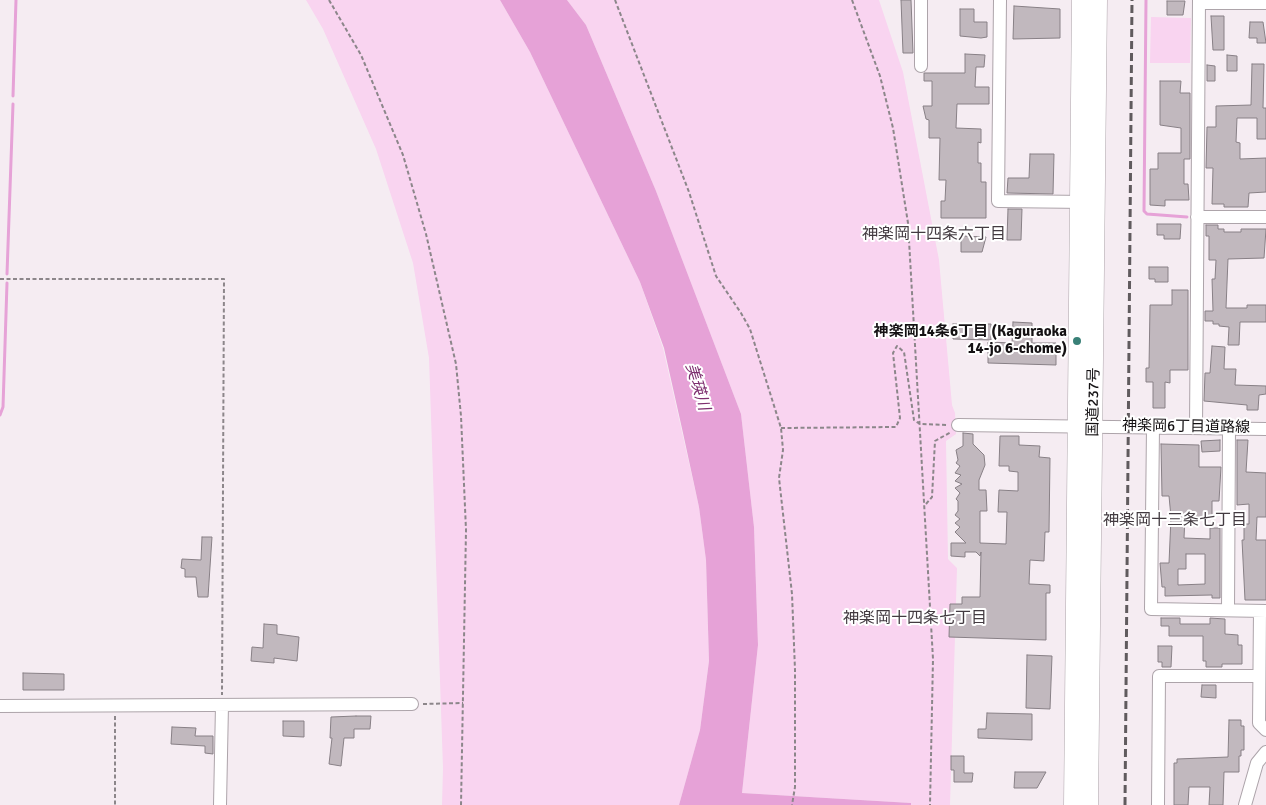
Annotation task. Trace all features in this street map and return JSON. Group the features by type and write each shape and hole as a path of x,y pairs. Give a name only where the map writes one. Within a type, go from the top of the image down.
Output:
{"highway":[{"name":"国道237号","path":"1081,0 1087,202 1084,539 1089,805"},
{"name":"国道237号","path":"1087,202 1098,0"},
{"name":"国道237号","path":"1072,805 1084,539"}],"street":[{"path":"921,0 921,66"},
{"path":"1000,0 998,201 1087,202"},
{"path":"1196,428 1199,2 1266,3"},
{"path":"1197,217 1266,217"},
{"name":"神楽岡6丁目道路線","path":"958,425 1266,429"},
{"path":"1153,427 1152,609 1263,611 1258,676 1259,723 1266,730"},
{"path":"1228,610 1229,428"},
{"path":"1158,805 1159,676 1258,676"},
{"path":"0,706 412,704"},
{"path":"220,805 222,705"},
{"path":"1245,805 1257,763 1266,752"}],"path":[{"path":"329,0 361,55 403,155 426,234 456,364 461,416 466,530 461,805"},
{"path":"615,0 689,192 716,276 742,313 750,329 781,428 783,450 780,478 792,594 795,787 792,805"},
{"path":"852,0 880,76 903,180 908,223 933,659 930,805"},
{"path":"0,280 224,278 222,705"},
{"path":"781,428 896,427 900,418 893,352 898,346 904,352 914,418 920,424 958,425"},
{"path":"925,504 932,497 935,441 948,435 958,425"},
{"path":"412,704 463,702"},
{"path":"114,706 115,805"}],"shaded area":[{"path":"306,0 500,0 530,52 640,282 663,348 699,507 706,560 709,661 700,730 679,805 442,805 443,768 429,358 413,263 376,149 323,29"},
{"path":"567,0 879,0 903,72 939,260 952,405 955,413 956,434 946,441 948,559 957,568 950,805 911,805 911,803 742,793 758,645 754,527 741,414 656,191 586,25"},
{"path":"1151,17 1191,18 1190,63 1150,63"}],"water":[{"name":"美瑛川","path":"500,0 567,0 586,25 656,191 741,414 754,527 758,645 742,793 911,803 911,805 679,805 700,730 709,661 706,560 699,507 683,433 664,348 640,282 530,52"}],"building":[{"path":"901,0 911,0 913,53 903,53"},
{"path":"1167,1 1185,1 1183,15 1167,15"},
{"path":"1014,6 1060,9 1060,38 1013,39"},
{"path":"960,9 974,9 974,22 987,22 987,37 960,36"},
{"path":"1211,16 1224,16 1224,50 1213,50"},
{"path":"1250,22 1263,22 1266,43 1257,43 1257,38 1249,38"},
{"path":"965,54 985,55 984,67 976,67 975,87 989,87 989,104 957,104 956,128 981,129 981,143 978,142 978,163 981,163 981,182 986,182 986,218 941,218 941,201 945,201 946,180 939,180 940,138 929,138 929,120 926,119 923,106 932,106 932,81 924,81 924,73 965,73"},
{"path":"1227,55 1237,56 1237,71 1227,71"},
{"path":"1252,64 1264,64 1263,108 1266,108 1266,139 1257,139 1257,118 1237,118 1236,142 1240,143 1240,159 1266,158 1266,192 1249,193 1248,207 1224,207 1224,204 1212,204 1213,168 1206,168 1207,127 1216,127 1216,106 1251,105"},
{"path":"1207,65 1215,66 1215,81 1207,81"},
{"path":"1160,81 1181,81 1180,93 1190,93 1190,159 1184,159 1184,184 1188,184 1189,200 1165,200 1165,206 1150,205 1150,169 1158,169 1158,153 1181,153 1181,128 1160,125"},
{"path":"1030,154 1054,154 1053,194 1007,193 1008,178 1029,178"},
{"path":"1008,209 1022,209 1021,240 1007,240"},
{"path":"1157,224 1181,224 1180,239 1164,239 1164,235 1157,235"},
{"path":"1206,225 1218,225 1218,229 1224,229 1224,232 1241,232 1241,229 1266,229 1264,258 1228,259 1226,308 1247,308 1247,305 1266,305 1266,322 1240,322 1239,345 1228,345 1229,327 1213,324 1213,321 1205,321 1205,311 1213,311 1212,279 1215,279 1216,260 1209,260 1209,236 1206,236"},
{"path":"961,236 986,237 982,252 961,252"},
{"path":"1149,267 1168,267 1168,282 1155,282 1155,279 1149,279"},
{"path":"1172,290 1188,290 1188,370 1170,370 1170,383 1165,382 1165,408 1153,408 1153,382 1146,382 1146,368 1149,368 1150,305 1172,305"},
{"path":"1013,322 1032,323 1032,343 1056,343 1056,365 988,363 988,342 1012,343"},
{"path":"953,324 991,324 991,340 953,339"},
{"path":"1212,346 1225,347 1224,369 1236,369 1235,385 1266,386 1266,394 1259,395 1258,410 1247,410 1247,405 1204,401 1205,373 1210,373"},
{"path":"963,433 973,434 973,444 984,455 985,465 979,480 979,490 986,490 987,511 980,511 980,543 1006,544 1007,512 998,512 999,490 1018,491 1018,472 1009,471 1009,466 999,466 1000,436 1019,436 1019,445 1040,446 1039,457 1050,458 1049,532 1045,532 1044,561 1030,560 1029,584 1050,585 1050,593 1046,593 1046,640 949,637 950,604 962,604 962,597 980,597 981,552 980,556 976,552 965,552 965,557 951,556 951,543 966,543 955,532 960,527 955,523 960,519 955,515 958,511 958,501 956,499 960,493 955,488 962,484 955,481 961,475 955,473 960,466 956,463 958,460 956,450 963,446"},
{"path":"1220,440 1220,451 1202,452 1201,441"},
{"path":"1237,440 1248,440 1246,472 1266,473 1266,517 1257,517 1256,540 1266,540 1266,600 1245,600 1242,540 1244,540 1244,524 1249,524 1249,504 1237,505"},
{"path":"1161,444 1199,445 1199,467 1221,467 1219,501 1212,501 1212,517 1185,517 1184,538 1210,539 1210,528 1220,528 1220,598 1212,598 1212,595 1165,596 1165,587 1162,587 1160,563 1169,563 1171,517 1169,496 1162,496","holes":["1186,554 1205,554 1205,584 1178,585 1178,569 1186,569"]},
{"path":"202,537 212,537 208,597 198,597 196,577 185,577 185,569 181,568 182,559 201,560"},
{"path":"1161,618 1180,618 1180,624 1210,624 1210,618 1225,619 1225,634 1238,635 1238,645 1242,645 1242,664 1222,664 1222,667 1206,667 1206,661 1203,661 1203,636 1169,636 1169,626 1161,626"},
{"path":"264,624 277,625 277,634 299,637 297,661 274,658 274,663 251,661 252,647 263,648"},
{"path":"1158,646 1172,646 1171,667 1162,667 1162,662 1158,662"},
{"path":"1027,655 1052,656 1050,709 1026,708"},
{"path":"23,673 64,674 64,690 23,690"},
{"path":"1202,685 1216,685 1216,698 1201,697"},
{"path":"987,713 1032,714 1032,740 978,738 978,729 986,729"},
{"path":"371,716 370,729 354,729 354,738 344,738 341,766 329,764 332,738 330,738 331,717"},
{"path":"1229,720 1241,720 1241,726 1244,726 1244,750 1241,750 1241,756 1239,756 1239,772 1224,772 1223,805 1209,805 1210,787 1189,787 1188,805 1174,805 1174,763 1177,763 1177,759 1228,757"},
{"path":"283,721 304,721 304,737 283,736"},
{"path":"172,727 196,728 195,736 213,736 213,754 205,753 205,746 171,744"},
{"path":"951,756 964,756 964,773 973,773 972,782 954,782 954,770 951,770"},
{"path":"1015,772 1046,772 1037,788 1014,788"}],"waterway":[{"path":"13,96 16,0"},
{"path":"1146,0 1144,211 1147,214 1187,217"},
{"path":"7,274 13,104"},
{"path":"0,415 3,407 7,283"}],"railway":[{"path":"1125,805 1132,0"}],"place":[{"name":"神楽岡14条6丁目 (Kaguraoka 14-jo 6-chome)","path":"1077,341"}],"district":[{"name":"神楽岡十四条六丁目","path":"934,235"},
{"name":"神楽岡十三条七丁目","path":"1175,521"},
{"name":"神楽岡十四条七丁目","path":"915,619"}]}
